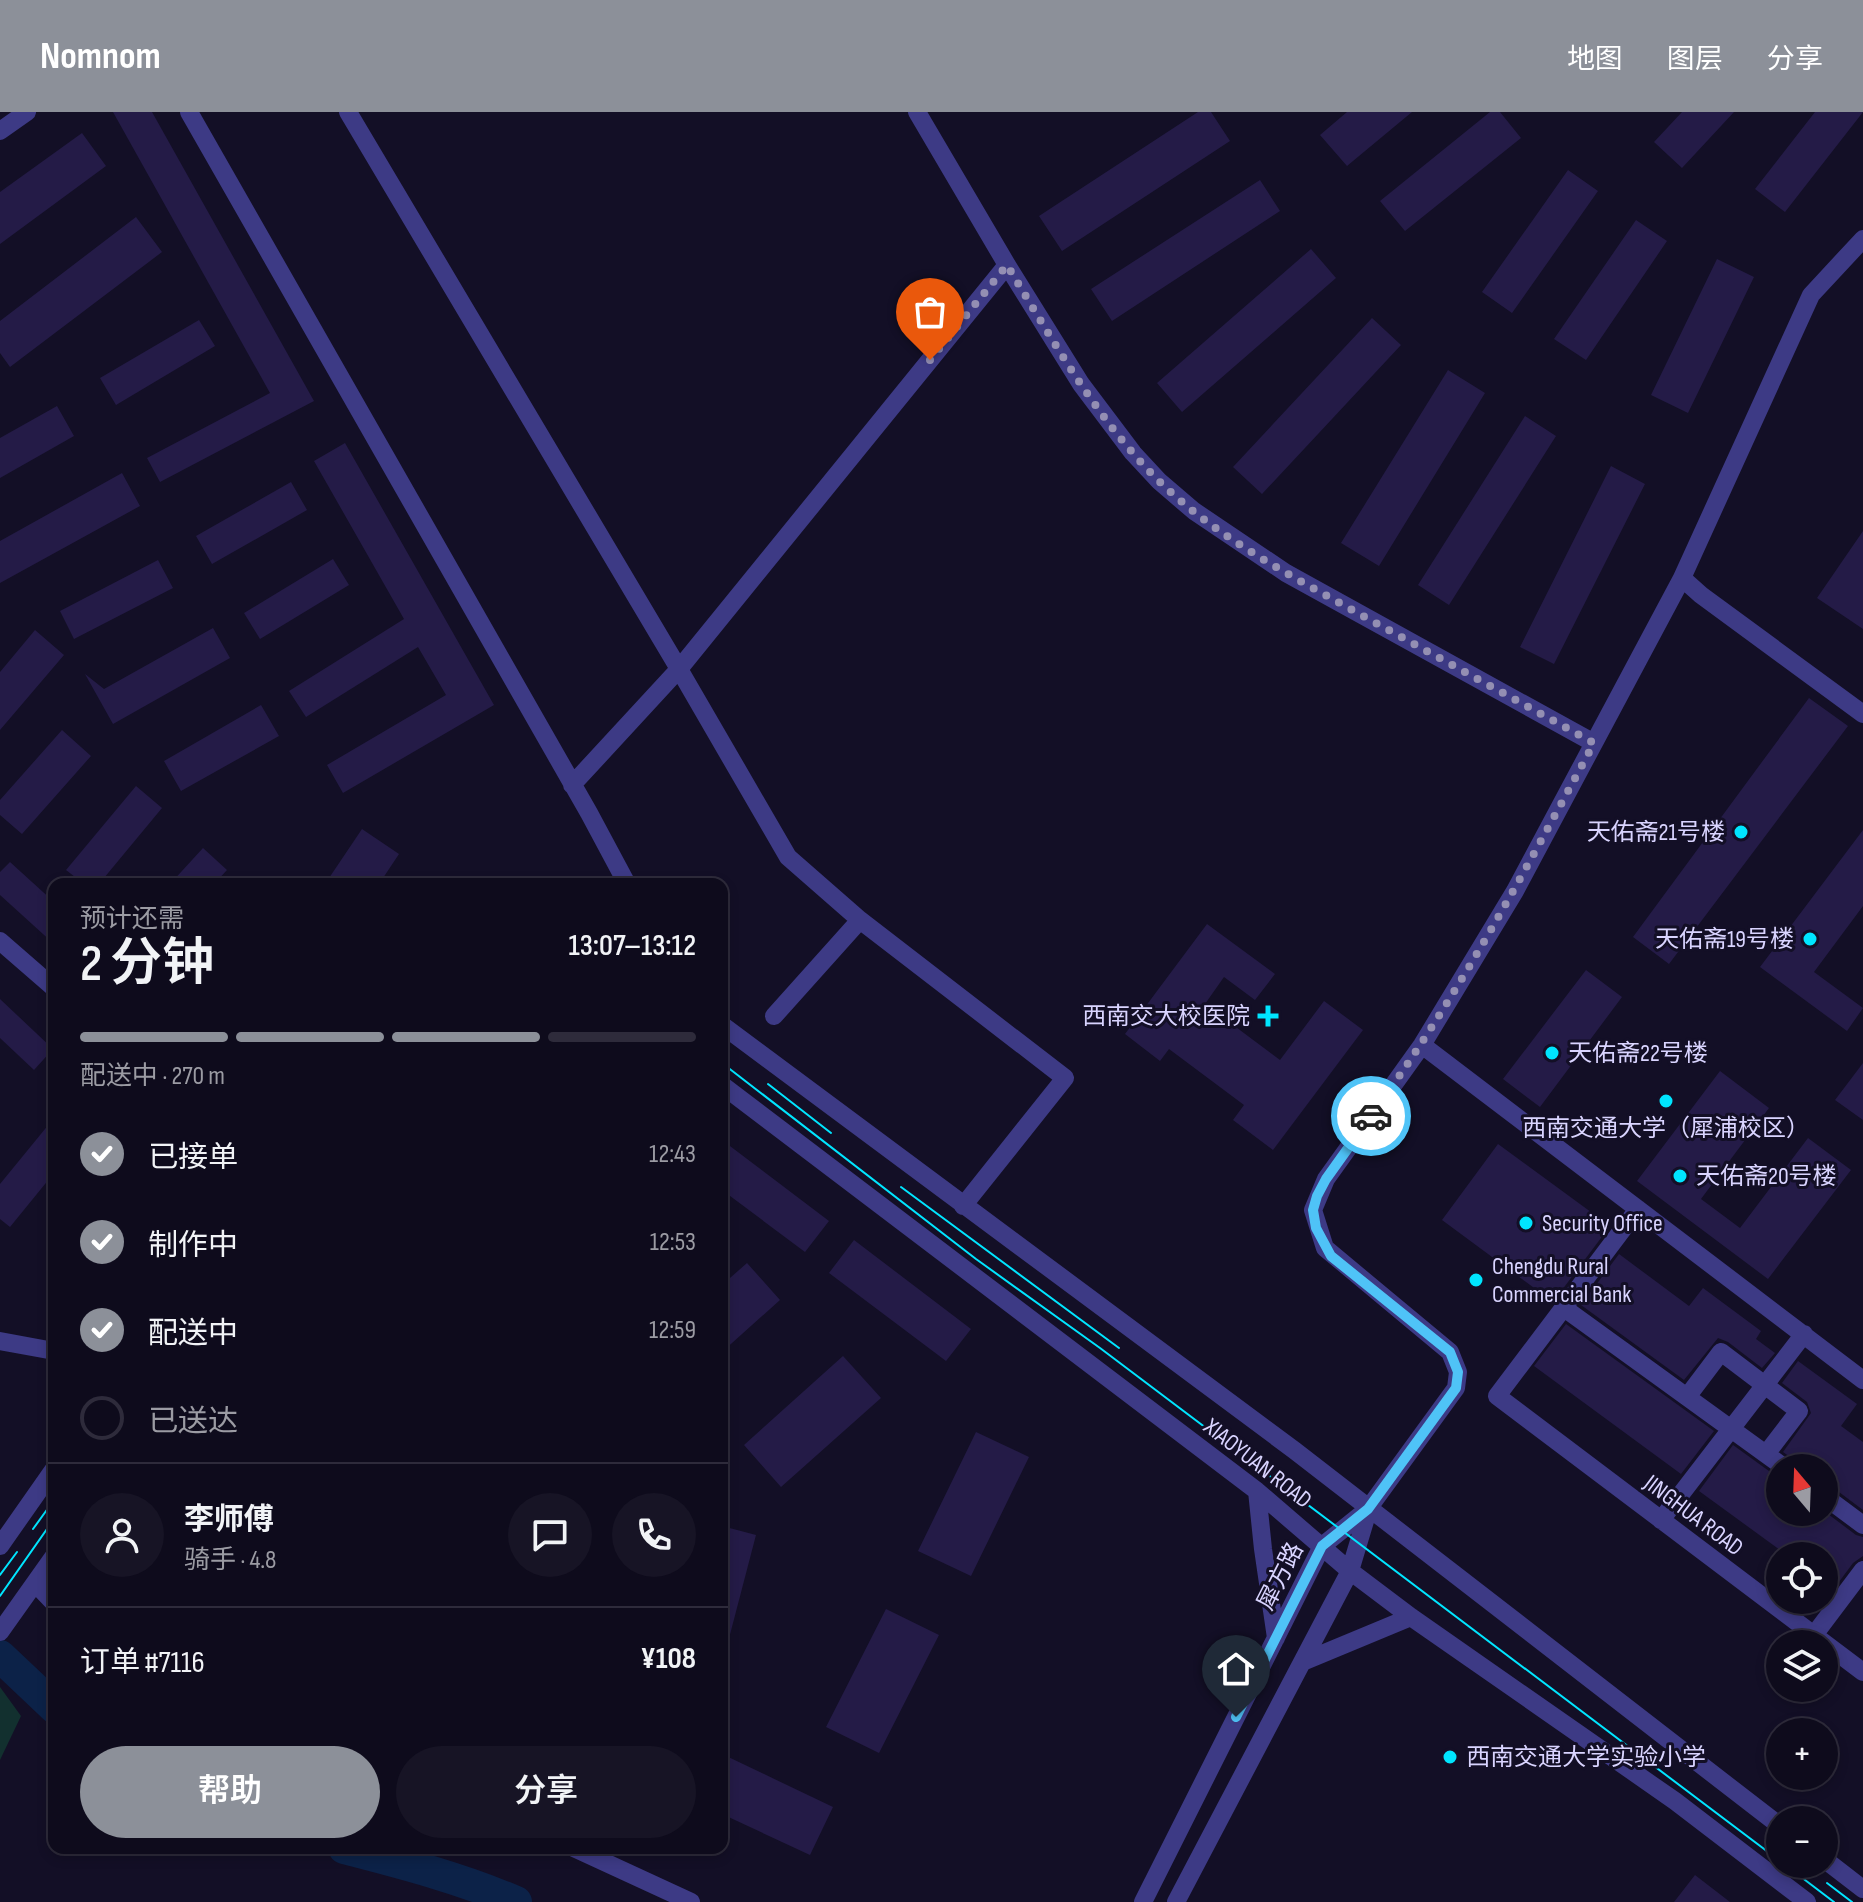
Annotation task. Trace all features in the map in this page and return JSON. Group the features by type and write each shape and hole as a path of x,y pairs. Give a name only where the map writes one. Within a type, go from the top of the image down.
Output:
{"street":[{"path":"0,131 27,112"},
{"path":"189,112 624,878"},
{"path":"348,112 788,857 860,920 1065,1078 963,1206"},
{"path":"917,112 1081,384 1159,481 1194,511 1286,573 1594,743"},
{"path":"1176,1902 1350,1571 1368,1509 1453,1393 1458,1372 1450,1352 1331,1256 1314,1220 1317,1196 1422,1045 1515,891 1682,578 1811,295 1863,239"},
{"path":"572,785 679,669 1007,265"},
{"path":"1682,578 1863,714"},
{"path":"774,1016 860,920"},
{"path":"0,941 48,983"},
{"name":"XIAOYUAN ROAD","path":"728,1029 1294,1450 1766,1815"},
{"path":"1422,1045 1863,1380"},
{"name":"XIAOYUAN ROAD","path":"728,1090 1257,1491 1350,1571 1411,1617 1675,1801 1807,1902"},
{"path":"1638,1209 1564,1308 1687,1397 1766,1454 1799,1411 1721,1352 1687,1397"},
{"name":"JINGHUA ROAD","path":"1564,1308 1497,1396 1807,1630"},
{"path":"1661,1520 1804,1334"},
{"path":"0,1341 48,1350"},
{"path":"0,1546 48,1478"},
{"path":"1257,1491 1276,1638"},
{"path":"1838,1506 1863,1525"},
{"name":"犀方路","path":"1143,1902 1322,1546 1368,1509"},
{"path":"5,1625 48,1565"},
{"path":"1818,1630 1863,1570"},
{"path":"35,1583 48,1597"},
{"path":"1305,1661 1411,1617"},
{"name":"JINGHUA ROAD","path":"1838,1653 1863,1672"},
{"path":"587,1854 691,1902"},
{"path":"1838,1870 1863,1889"}],"green space":[{"path":"0,1687 21,1716 0,1760"}],"building":[{"path":"113,112 152,112 314,401 160,482 147,458 270,393"},
{"path":"1198,112 1211,112 1230,141 1062,251 1039,216"},
{"path":"1347,112 1412,112 1347,166 1320,135"},
{"path":"1490,112 1500,112 1521,138 1405,231 1380,201"},
{"path":"1682,112 1734,112 1682,168 1654,142"},
{"path":"1815,112 1863,112 1785,212 1755,189"},
{"path":"82,133 106,166 0,244 0,192"},
{"path":"1568,170 1598,191 1512,313 1482,292"},
{"path":"1260,180 1280,211 1112,321 1091,289"},
{"path":"136,217 162,252 10,367 0,353 0,321"},
{"path":"1636,220 1667,241 1586,360 1554,339"},
{"path":"1311,249 1336,278 1182,412 1157,383"},
{"path":"1717,259 1754,277 1688,413 1651,395"},
{"path":"1372,318 1401,345 1262,494 1233,467"},
{"path":"199,320 215,346 116,405 100,378"},
{"path":"1448,370 1485,393 1379,566 1341,543"},
{"path":"57,406 74,436 0,478 0,438"},
{"path":"1525,416 1556,436 1449,605 1418,585"},
{"path":"345,443 494,705 343,793 327,765 446,695 418,647 306,717 289,691 404,619 314,461"},
{"path":"1611,466 1645,484 1554,664 1520,647"},
{"path":"122,473 140,506 0,583 0,541"},
{"path":"291,482 307,510 212,564 196,536"},
{"path":"1863,531 1863,629 1817,598"},
{"path":"333,559 349,585 260,639 244,613"},
{"path":"158,560 173,588 74,639 60,611"},
{"path":"213,628 230,658 113,724 85,674 104,689"},
{"path":"35,630 64,655 0,730 0,672"},
{"name":"天佑斋21号楼","path":"1809,698 1848,726 1669,964 1633,937"},
{"path":"261,705 279,736 181,791 164,761"},
{"path":"62,730 91,756 22,834 0,815 0,800"},
{"path":"136,786 162,808 104,878 76,878 66,870"},
{"path":"362,829 399,854 383,878 329,878"},
{"name":"天佑斋19号楼","path":"1863,830 1863,906 1814,972 1863,1008 1847,1031 1760,967"},
{"path":"203,848 227,870 220,878 176,878"},
{"path":"10,862 48,897 48,939 0,895 0,872"},
{"path":"1207,924 1275,974 1255,1000 1224,977 1205,1004 1280,1060 1324,1001 1363,1030 1273,1150 1233,1120 1244,1105 1169,1049 1160,1061 1125,1034"},
{"name":"天佑斋22号楼","path":"1586,970 1622,997 1540,1107 1503,1079"},
{"path":"0,999 48,1044 48,1055 34,1070 0,1038"},
{"path":"1863,1063 1863,1120 1835,1100"},
{"name":"天佑斋20号楼","path":"1720,1071 1769,1108 1701,1199 1740,1228 1808,1138 1851,1170 1768,1279 1637,1181"},
{"path":"48,1125 48,1180 10,1227 0,1219 0,1184"},
{"name":"Security Office","path":"1498,1144 1610,1226 1553,1302 1442,1220"},
{"path":"728,1145 829,1221 805,1252 728,1194"},
{"path":"854,1240 971,1329 946,1361 829,1273"},
{"path":"1619,1254 1689,1306 1703,1288 1761,1331 1756,1339 1775,1353 1762,1368 1718,1338 1684,1380 1581,1305"},
{"path":"747,1263 780,1300 728,1347 728,1280"},
{"path":"1566,1324 1714,1431 1681,1474 1534,1366"},
{"path":"843,1356 881,1398 781,1487 744,1445"},
{"path":"1798,1361 1857,1404 1841,1426 1863,1442 1863,1510 1838,1491 1838,1454 1783,1452 1811,1413 1807,1402 1782,1383"},
{"path":"976,1432 1029,1457 971,1576 918,1551"},
{"path":"1733,1445 1766,1469 1766,1526 1838,1526 1838,1522 1863,1537 1863,1556 1853,1563 1838,1583 1838,1542 1769,1542 1699,1491"},
{"path":"728,1528 756,1535 728,1642"},
{"path":"886,1609 939,1635 879,1753 826,1727"},
{"path":"728,1757 833,1807 810,1855 728,1817"},
{"path":"1695,1875 1730,1902 1674,1902"}],"waterway":[{"path":"0,1656 48,1701"},
{"path":"367,1854 452,1878 516,1902"}],"tram line":[{"path":"728,1068 976,1259 1100,1348 1766,1850"},
{"path":"768,1084 831,1133"},
{"path":"901,1187 1119,1348"},
{"path":"33,1529 48,1508"},
{"path":"0,1596 48,1528"},
{"path":"0,1575 17,1552"},
{"path":"1802,1878 1834,1902"},
{"path":"1827,1883 1852,1902"}],"way so far":[{"path":"930,360 1007,265 1081,384 1109,422 1159,481 1194,511 1286,573 1594,743 1515,891 1422,1045 1371,1116"}],"place":[{"name":"天佑斋21号楼","path":"1741,832"},
{"name":"天佑斋19号楼","path":"1810,939"},
{"name":"西南交大校医院","path":"1268,1016"},
{"name":"天佑斋22号楼","path":"1552,1053"},
{"name":"西南交通大学（犀浦校区）","path":"1666,1101"},
{"name":"天佑斋20号楼","path":"1680,1176"},
{"name":"Security Office","path":"1526,1223"},
{"name":"Chengdu Rural Commercial Bank","path":"1476,1280"},
{"name":"西南交通大学实验小学","path":"1450,1757"}],"route":[{"path":"1236,1717 1322,1546 1368,1509 1456,1388 1458,1372 1450,1352 1331,1256 1316,1228 1313,1210 1317,1196 1371,1116"}]}
